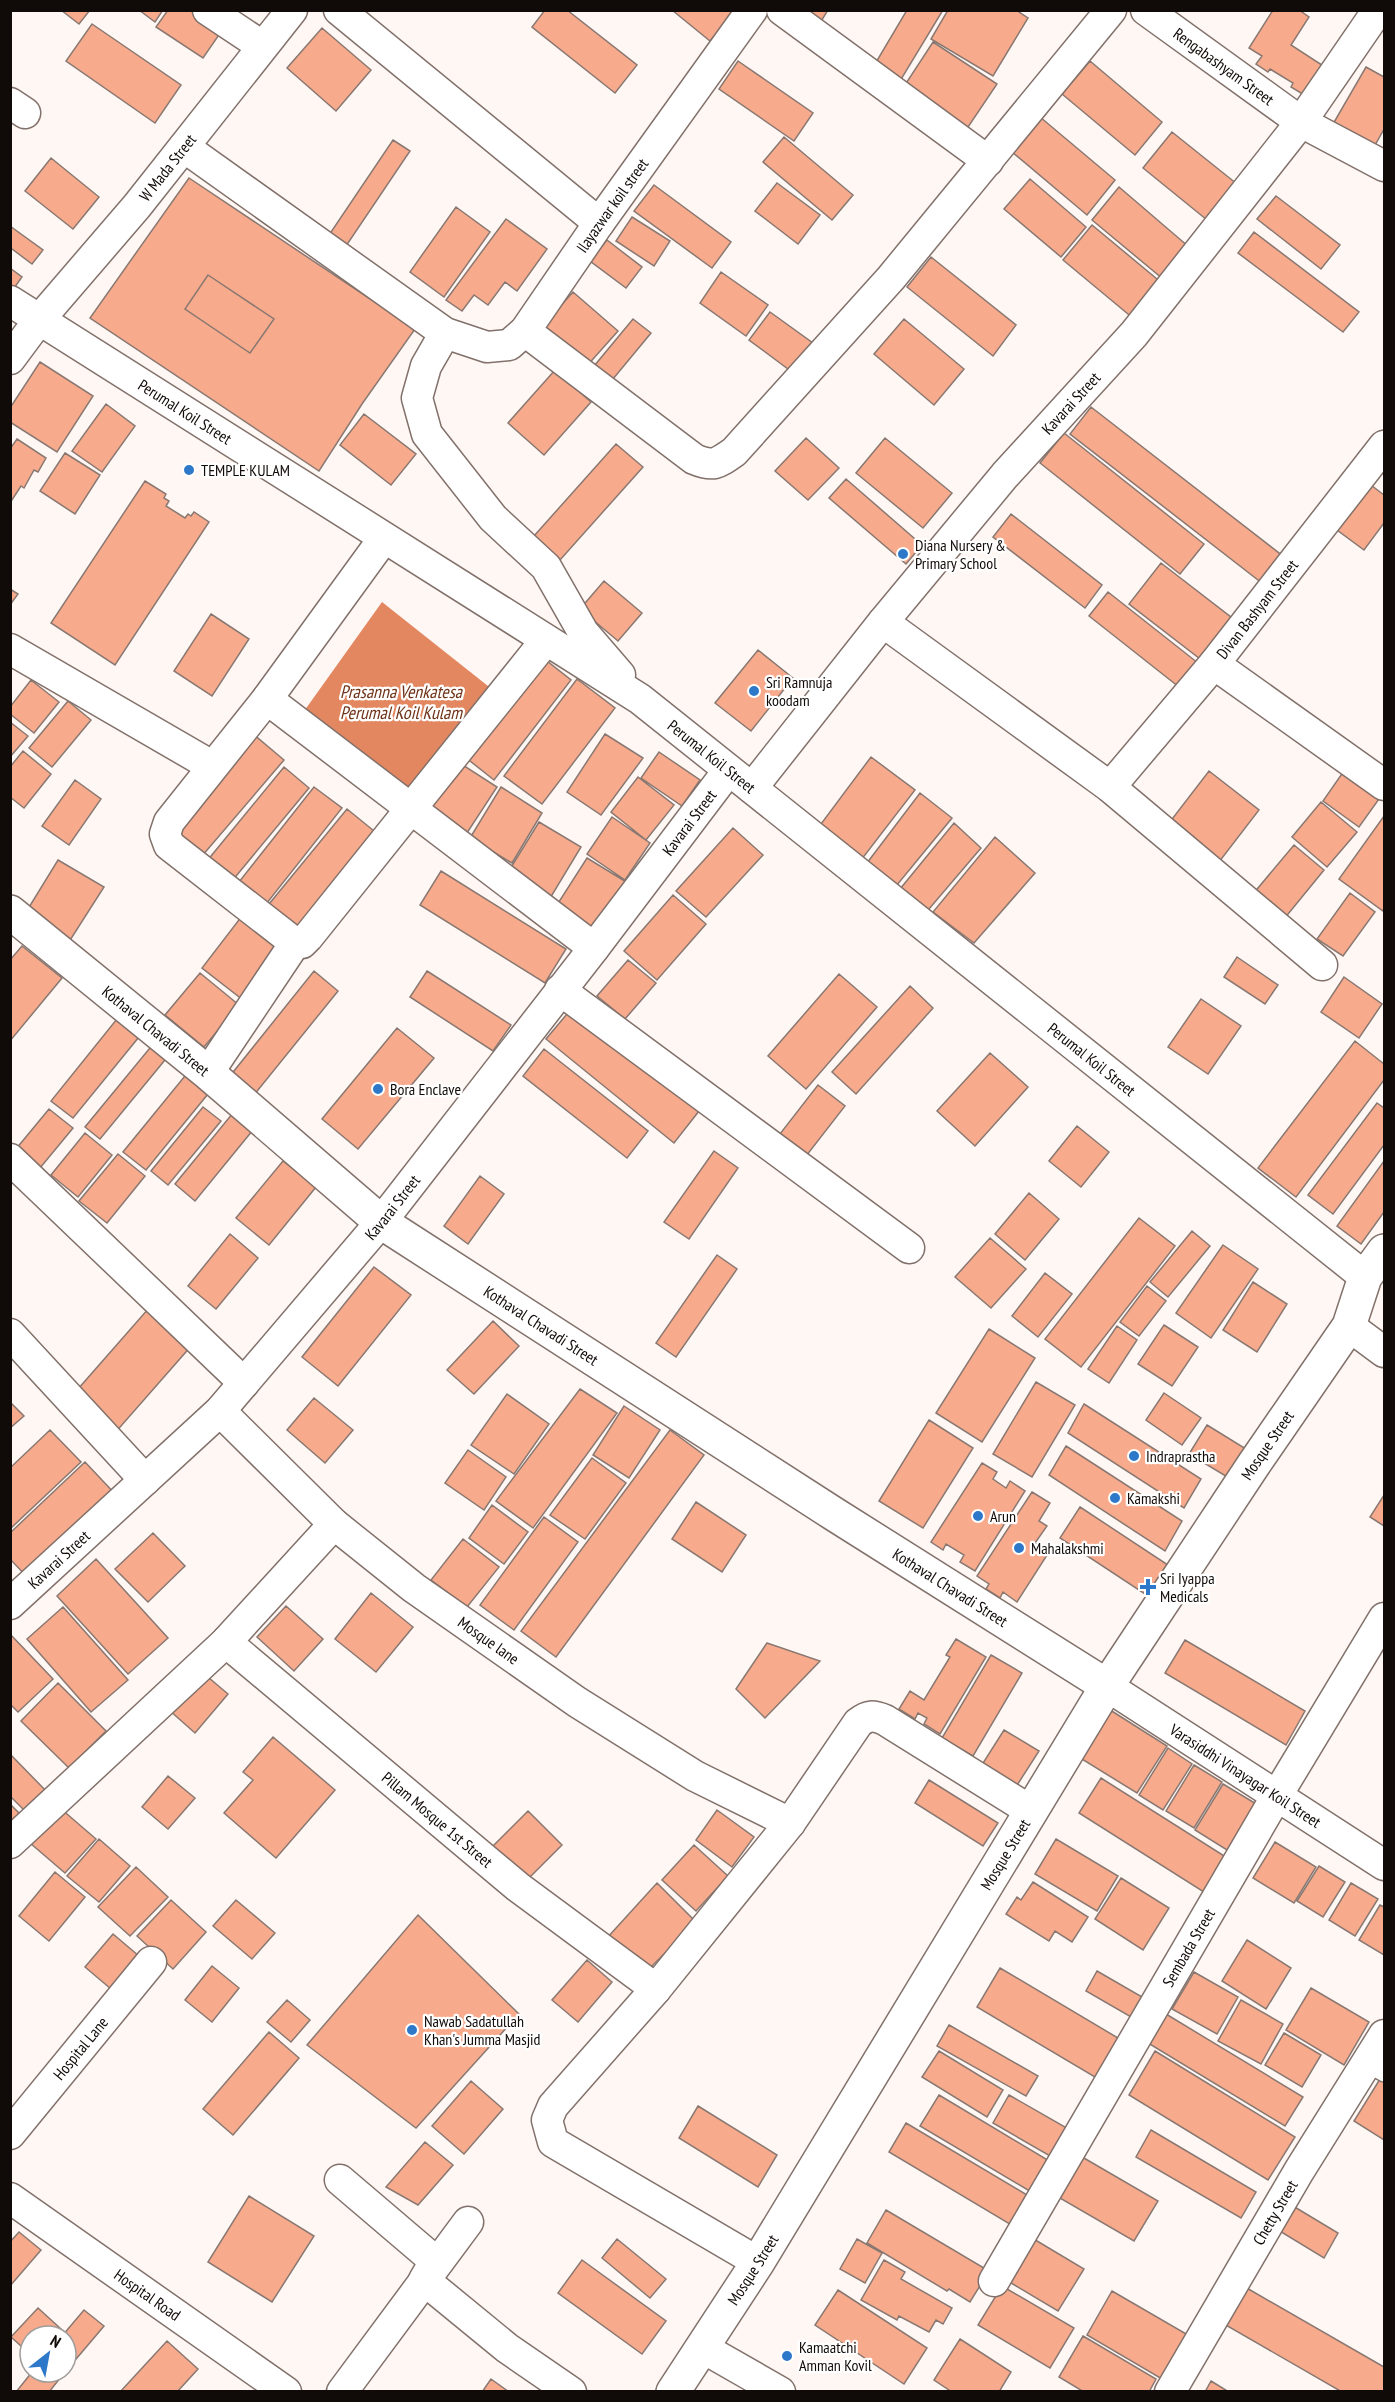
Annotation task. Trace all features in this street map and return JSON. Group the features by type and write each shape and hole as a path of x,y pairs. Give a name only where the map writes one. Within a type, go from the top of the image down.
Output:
{"main road":[{"name":"Kothaval Chavadi Street","path":"10,912 208,1073 381,1222 834,1514 1107,1686"},
{"name":"Mosque Street","path":"673,2391 758,2262 1107,1686 1254,1464 1349,1326 1365,1277 1384,1251"}],"street":[{"path":"208,10 262,46"},
{"name":"W Mada Street","path":"10,359 39,320 184,147 292,10"},
{"path":"339,10 598,224"},
{"name":"Ilayazwar koil street","path":"184,147 445,333 487,347 509,345 525,331 598,224 752,10"},
{"path":"782,10 988,161"},
{"path":"525,331 694,459 707,465 718,463 734,452 891,278 1111,10"},
{"name":"Rengabashyam Street","path":"1146,10 1301,122 1384,166"},
{"name":"Kavarai Street","path":"752,788 883,622 1005,475 1134,334 1301,122 1378,10"},
{"name":"Perumal Koil Street","path":"10,301 640,699 1365,1277"},
{"path":"445,333 426,366 417,398 427,434 493,518 546,567 583,632 640,699"},
{"name":"Divan Bashyam Street","path":"1384,446 1214,664 1384,784"},
{"path":"384,538 267,699 169,822 165,834 169,845 295,943 302,943 308,937 546,640"},
{"path":"883,622 1110,787 1322,965"},
{"path":"10,649 212,766"},
{"path":"1110,787 1214,664"},
{"path":"267,699 594,948"},
{"name":"Kavarai Street","path":"10,1604 220,1411 381,1222 729,771"},
{"path":"208,1073 295,943"},
{"path":"560,990 909,1248"},
{"path":"10,1159 244,1383"},
{"path":"1349,1326 1384,1352"},
{"path":"10,1334 146,1480"},
{"name":"Mosque lane","path":"220,1411 334,1524 414,1588 577,1702 695,1776 790,1823"},
{"path":"10,1843 226,1642 334,1524"},
{"name":"Sembada Street","path":"994,2281 1276,1797 1384,1618"},
{"name":"Pillam Mosque 1st Street","path":"226,1642 518,1887 656,1989"},
{"name":"Varasiddhi Vinayagar Koil Street","path":"1107,1686 1384,1865"},
{"path":"758,2262 553,2142 547,2120 553,2106 656,1989 790,1823 858,1723 867,1716 875,1715 1031,1811"},
{"name":"Hospital Lane","path":"10,2134 151,1962"},
{"name":"Chetty Street","path":"1170,2391 1299,2171 1375,2069 1384,2035"},
{"path":"340,2180 435,2261 424,2280"},
{"name":"Hospital Road","path":"10,2198 286,2391"},
{"path":"342,2391 468,2222"},
{"path":"424,2280 507,2348 571,2391"},
{"path":"703,2348 780,2391"}],"water":[{"name":"Prasanna Venkatesa Perumal Koil Kulam","path":"382,602 493,690 415,797 302,714"}],"building":[{"path":"61,10 90,10 79,24"},
{"path":"139,10 163,10 155,22"},
{"path":"168,10 195,10 223,29 203,58 156,27"},
{"path":"545,10 567,10 637,65 615,93 532,27"},
{"path":"672,10 730,10 734,13 710,41"},
{"path":"800,10 828,10 820,23"},
{"path":"907,10 943,10 897,86 872,69"},
{"path":"948,10 1016,10 1028,18 993,76 931,39"},
{"path":"1273,10 1299,10 1309,17 1291,45 1328,69 1309,98 1291,87 1293,83 1270,69 1268,72 1256,64 1262,56 1249,48"},
{"path":"92,24 181,85 155,123 66,61"},
{"path":"322,28 371,70 336,111 287,68"},
{"path":"933,42 997,84 964,133 901,91"},
{"path":"738,61 813,113 794,141 719,89"},
{"path":"1090,61 1162,122 1135,155 1062,94"},
{"path":"1366,67 1384,77 1384,129 1374,147 1333,124"},
{"path":"1040,117 1115,180 1087,215 1011,151"},
{"path":"1172,132 1242,188 1212,224 1143,168"},
{"path":"784,137 853,195 832,220 763,162"},
{"path":"393,140 410,151 344,249 327,238"},
{"path":"51,158 99,197 73,229 25,191"},
{"path":"189,178 415,329 362,404 319,471 90,318"},
{"path":"1030,179 1086,227 1061,257 1004,209"},
{"path":"777,183 820,215 798,244 755,211"},
{"path":"654,185 731,242 712,268 634,211"},
{"path":"1119,187 1189,247 1163,279 1092,220"},
{"path":"1276,196 1340,245 1321,269 1257,219"},
{"path":"456,207 490,232 444,297 410,272"},
{"path":"632,217 670,241 654,266 616,241"},
{"path":"506,219 547,249 517,291 505,282 488,305 474,295 462,311 446,300"},
{"path":"1092,225 1163,284 1134,319 1063,260"},
{"path":"10,226 43,250 32,264 12,249 10,251"},
{"path":"1254,232 1359,312 1343,332 1238,253"},
{"path":"607,240 642,267 626,288 590,261"},
{"path":"931,257 1016,325 993,356 907,287"},
{"path":"10,268 22,277 12,291 10,291"},
{"path":"721,272 768,305 746,336 700,303"},
{"path":"208,275 274,319 250,353 185,309"},
{"path":"573,292 618,331 585,368 540,329"},
{"path":"770,312 817,346 796,375 749,340"},
{"path":"633,319 651,333 608,385 590,371"},
{"path":"904,319 964,369 934,405 874,354"},
{"path":"40,362 93,396 57,452 10,422 10,408"},
{"path":"555,370 591,402 544,455 508,423"},
{"path":"106,404 135,426 102,472 72,451"},
{"path":"1091,407 1288,560 1267,587 1070,434"},
{"path":"364,414 416,454 391,485 340,445"},
{"path":"1064,433 1204,544 1180,574 1040,463"},
{"path":"806,438 839,468 808,500 775,471"},
{"path":"885,438 952,493 923,528 856,473"},
{"path":"17,439 46,458 38,472 34,470 24,488 21,486 10,503 10,449"},
{"path":"616,444 643,467 560,560 534,536"},
{"path":"65,453 100,475 75,514 40,491"},
{"path":"846,479 922,545 906,564 829,498"},
{"path":"145,481 166,494 164,498 169,501 166,506 185,518 194,512 209,522 115,665 51,623"},
{"path":"1367,482 1384,495 1384,523 1364,550 1333,527"},
{"path":"1011,514 1102,585 1085,608 993,537"},
{"path":"1161,563 1236,621 1204,662 1129,604"},
{"path":"604,581 642,613 618,641 580,609"},
{"path":"10,589 18,594 10,605"},
{"path":"1108,592 1198,663 1179,687 1089,616"},
{"path":"211,614 249,639 212,696 174,671"},
{"name":"Sri Ramnuja koodam","path":"758,650 793,678 751,731 715,703"},
{"path":"542,657 571,680 494,780 465,757"},
{"path":"577,679 615,708 542,804 504,776"},
{"path":"31,680 59,702 34,733 10,714 10,707"},
{"path":"68,701 91,720 52,767 29,748"},
{"path":"10,722 28,736 10,757"},
{"path":"253,734 284,760 202,856 173,832"},
{"path":"605,734 643,758 601,815 567,792"},
{"path":"23,751 51,774 24,808 10,797 10,767"},
{"path":"659,752 700,780 682,806 641,778"},
{"path":"871,757 915,790 858,864 815,832"},
{"path":"455,760 497,787 465,836 424,809"},
{"path":"1348,765 1384,792 1359,827 1323,801"},
{"path":"284,767 309,788 232,881 207,861"},
{"path":"1209,771 1259,810 1219,862 1169,823"},
{"path":"638,777 674,805 646,840 611,812"},
{"path":"75,780 101,799 69,845 42,826"},
{"path":"314,787 342,808 263,908 235,887"},
{"path":"501,787 542,813 512,863 470,838"},
{"path":"920,793 952,818 892,891 864,867"},
{"path":"1321,802 1357,832 1327,867 1292,837"},
{"path":"347,809 379,835 297,935 265,909"},
{"path":"1384,816 1384,908 1383,911 1339,879"},
{"path":"612,817 650,843 625,880 587,854"},
{"path":"539,822 581,847 549,900 507,874"},
{"path":"954,823 981,848 923,916 896,894"},
{"path":"733,828 763,855 706,917 676,891"},
{"path":"995,837 1035,873 974,943 933,912"},
{"path":"1294,845 1324,870 1284,919 1253,894"},
{"path":"587,858 628,883 595,934 555,908"},
{"path":"58,860 104,887 67,945 23,917"},
{"path":"441,871 566,949 545,983 420,905"},
{"path":"1350,893 1375,912 1343,956 1317,939"},
{"path":"673,895 706,924 657,980 624,951"},
{"path":"245,912 287,945 243,1000 202,968"},
{"path":"22,946 62,978 10,1041 10,960"},
{"path":"1237,957 1278,985 1265,1004 1224,977"},
{"path":"628,960 656,983 625,1019 597,996"},
{"path":"314,971 338,991 254,1095 230,1076"},
{"path":"427,971 511,1025 493,1051 410,997"},
{"path":"200,973 239,1005 204,1047 165,1015"},
{"path":"839,974 877,1007 806,1089 768,1056"},
{"path":"1344,977 1382,1004 1359,1038 1321,1012"},
{"path":"910,986 933,1008 856,1094 832,1072"},
{"path":"1201,999 1241,1026 1208,1074 1168,1047"},
{"path":"572,1008 699,1111 674,1143 546,1039"},
{"path":"121,1014 143,1032 73,1118 51,1101"},
{"name":"Bora Enclave","path":"397,1028 434,1058 358,1149 322,1119"},
{"path":"1355,1041 1384,1064 1384,1080 1296,1197 1258,1168"},
{"path":"154,1043 169,1055 100,1139 85,1127"},
{"path":"544,1049 648,1131 627,1158 523,1076"},
{"path":"990,1053 1028,1087 975,1146 937,1111"},
{"path":"189,1071 212,1089 146,1170 123,1152"},
{"path":"818,1085 845,1106 803,1160 776,1139"},
{"path":"1377,1103 1384,1108 1384,1145 1333,1214 1308,1195"},
{"path":"203,1107 221,1121 168,1185 151,1171"},
{"path":"237,1108 257,1125 195,1201 175,1184"},
{"path":"49,1109 73,1128 40,1168 16,1149"},
{"path":"1077,1126 1109,1152 1081,1187 1049,1161"},
{"path":"85,1133 112,1155 78,1197 51,1175"},
{"path":"714,1151 738,1168 689,1239 664,1222"},
{"path":"118,1154 145,1176 107,1223 79,1201"},
{"path":"283,1161 316,1187 269,1245 236,1218"},
{"path":"1384,1161 1384,1212 1361,1244 1337,1226"},
{"path":"480,1176 504,1194 468,1244 444,1226"},
{"path":"1029,1193 1059,1219 1025,1260 995,1234"},
{"path":"1139,1218 1175,1246 1081,1367 1045,1339"},
{"path":"1192,1231 1210,1246 1168,1297 1150,1282"},
{"path":"230,1234 258,1258 216,1309 188,1286"},
{"path":"990,1238 1026,1269 991,1308 955,1277"},
{"path":"1223,1245 1258,1269 1211,1338 1176,1313"},
{"path":"717,1255 737,1269 676,1357 656,1343"},
{"path":"374,1267 411,1295 338,1386 302,1357"},
{"path":"1045,1273 1072,1294 1038,1337 1012,1316"},
{"path":"1253,1282 1287,1304 1257,1352 1223,1330"},
{"path":"1147,1286 1166,1301 1139,1336 1120,1322"},
{"path":"149,1308 192,1345 114,1434 71,1397"},
{"path":"493,1321 519,1346 474,1394 447,1370"},
{"path":"1164,1325 1198,1347 1172,1386 1138,1364"},
{"path":"1117,1326 1137,1340 1109,1383 1088,1369"},
{"path":"989,1329 1035,1358 982,1442 936,1413"},
{"path":"1036,1382 1075,1405 1032,1477 993,1454"},
{"path":"580,1389 617,1413 533,1528 496,1501"},
{"path":"1164,1393 1201,1418 1182,1445 1146,1420"},
{"path":"507,1394 549,1424 514,1474 471,1445"},
{"path":"314,1398 353,1430 325,1463 287,1430"},
{"path":"10,1402 24,1416 10,1428"},
{"name":"Indraprastha","path":"1084,1404 1201,1479 1184,1508 1068,1433"},
{"path":"624,1406 660,1430 629,1478 593,1455"},
{"path":"929,1420 973,1448 923,1528 879,1501"},
{"path":"1207,1425 1246,1449 1229,1478 1189,1454"},
{"path":"50,1430 81,1462 10,1529 10,1468"},
{"path":"670,1430 704,1455 556,1657 521,1631"},
{"name":"Kamakshi","path":"1066,1446 1182,1521 1165,1551 1049,1475"},
{"path":"468,1450 506,1477 484,1510 445,1483"},
{"path":"592,1458 626,1483 585,1539 550,1515"},
{"path":"85,1462 117,1496 29,1579 10,1559 10,1533"},
{"name":"Arun","path":"982,1463 997,1472 993,1479 1006,1488 1010,1481 1025,1491 975,1571 960,1562 964,1555 946,1544 943,1550 931,1542"},
{"name":"Mahalakshmi","path":"1032,1492 1050,1503 1039,1521 1047,1526 1035,1543 1049,1552 1017,1602 1003,1592 1000,1598 986,1589 989,1584 977,1576"},
{"path":"1384,1495 1384,1526 1370,1517"},
{"path":"696,1502 746,1535 722,1572 672,1539"},
{"path":"492,1505 528,1532 504,1564 469,1538"},
{"path":"1080,1507 1171,1567 1151,1598 1060,1538"},
{"path":"544,1517 578,1542 514,1630 480,1605"},
{"path":"153,1533 185,1566 148,1602 115,1569"},
{"path":"463,1539 499,1567 467,1607 431,1580"},
{"path":"96,1559 168,1638 128,1674 57,1596"},
{"path":"371,1593 413,1627 376,1672 335,1639"},
{"path":"286,1606 323,1639 294,1671 257,1637"},
{"path":"63,1607 128,1680 91,1712 27,1639"},
{"path":"10,1634 53,1679 18,1712 10,1704"},
{"path":"956,1639 986,1657 940,1734 924,1724 927,1718 918,1713 915,1719 899,1709 910,1691 924,1700 950,1657 946,1655"},
{"path":"1185,1640 1305,1711 1286,1745 1165,1673"},
{"path":"767,1643 820,1661 765,1718 736,1689"},
{"path":"991,1655 1022,1673 973,1756 942,1738"},
{"path":"202,1672 228,1694 195,1733 169,1710"},
{"path":"58,1683 106,1731 69,1768 21,1721"},
{"path":"1107,1708 1167,1746 1137,1793 1077,1756"},
{"path":"1004,1730 1039,1751 1012,1793 978,1771"},
{"path":"273,1737 335,1790 276,1858 224,1813 253,1780 243,1772"},
{"path":"1168,1748 1192,1764 1163,1810 1139,1795"},
{"path":"10,1754 49,1794 28,1814 10,1796"},
{"path":"1194,1765 1222,1782 1194,1828 1166,1811"},
{"path":"168,1776 195,1798 168,1829 142,1807"},
{"path":"1101,1778 1229,1859 1207,1894 1079,1813"},
{"path":"929,1780 998,1823 983,1846 915,1803"},
{"path":"1223,1784 1263,1808 1235,1855 1195,1830"},
{"path":"10,1804 24,1818 10,1830"},
{"path":"60,1808 96,1839 65,1873 30,1843"},
{"path":"717,1810 754,1837 732,1867 696,1840"},
{"path":"528,1811 562,1845 523,1884 489,1850"},
{"path":"99,1839 130,1866 99,1902 67,1876"},
{"path":"1056,1839 1118,1876 1097,1911 1035,1874"},
{"path":"1275,1842 1316,1867 1294,1903 1253,1878"},
{"path":"694,1845 728,1876 696,1911 662,1880"},
{"path":"1319,1866 1345,1882 1323,1917 1297,1901"},
{"path":"136,1867 168,1897 130,1936 98,1907"},
{"path":"55,1872 85,1897 49,1941 19,1916"},
{"path":"1121,1878 1169,1908 1143,1950 1095,1919"},
{"path":"1033,1882 1088,1917 1072,1942 1055,1931 1049,1941 1006,1914 1017,1897 1021,1900"},
{"path":"657,1883 696,1922 645,1973 607,1938"},
{"path":"1351,1883 1378,1899 1355,1936 1329,1920"},
{"path":"171,1900 206,1932 173,1969 137,1936"},
{"path":"236,1900 275,1933 252,1959 213,1926"},
{"path":"1380,1905 1384,1907 1384,1955 1359,1940"},
{"name":"Nawab Sadatullah Khan's Jumma Masjid","path":"418,1915 519,2014 416,2128 307,2045"},
{"path":"113,1934 139,1956 111,1989 85,1967"},
{"path":"1247,1940 1291,1968 1266,2009 1222,1981"},
{"path":"587,1960 612,1982 578,2022 552,2000"},
{"path":"212,1966 239,1988 212,2022 185,2000"},
{"path":"1000,1968 1123,2041 1100,2080 977,2007"},
{"path":"1097,1971 1149,2001 1138,2021 1086,1991"},
{"path":"1194,1972 1238,1997 1217,2034 1172,2009"},
{"path":"1311,1988 1369,2022 1344,2065 1286,2030"},
{"path":"287,2000 310,2020 291,2042 267,2022"},
{"path":"1241,2000 1283,2024 1261,2064 1218,2041"},
{"path":"1166,2014 1303,2097 1285,2126 1148,2043"},
{"path":"949,2025 1038,2076 1026,2096 937,2046"},
{"path":"269,2032 299,2058 233,2135 203,2109"},
{"path":"1284,2033 1321,2055 1302,2087 1265,2065"},
{"path":"939,2051 1003,2090 987,2117 922,2077"},
{"path":"1155,2051 1295,2137 1268,2180 1129,2095"},
{"path":"1380,2079 1384,2081 1384,2140 1354,2121"},
{"path":"471,2081 503,2109 464,2154 432,2126"},
{"path":"939,2095 1056,2165 1038,2196 920,2126"},
{"path":"1009,2095 1072,2131 1057,2160 993,2123"},
{"path":"698,2106 777,2155 758,2187 679,2138"},
{"path":"906,2123 1037,2201 1020,2230 889,2152"},
{"path":"1151,2130 1256,2192 1241,2218 1136,2157"},
{"path":"425,2142 453,2165 418,2205 386,2187"},
{"path":"1077,2154 1158,2201 1134,2241 1053,2194"},
{"path":"249,2196 314,2236 272,2302 208,2262"},
{"path":"1293,2206 1338,2233 1324,2258 1278,2230"},
{"path":"886,2210 989,2271 970,2302 949,2289 947,2291 867,2243"},
{"path":"19,2232 41,2250 10,2286 10,2242"},
{"path":"1027,2235 1084,2269 1058,2311 1001,2277"},
{"path":"617,2239 666,2279 650,2298 602,2258"},
{"path":"857,2239 882,2253 865,2283 840,2269"},
{"path":"582,2260 666,2321 642,2354 558,2293"},
{"path":"884,2260 905,2272 901,2279 952,2308 943,2324 936,2320 929,2332 899,2316 897,2320 861,2300"},
{"path":"1002,2286 1074,2328 1050,2368 978,2325"},
{"path":"1245,2287 1384,2367 1384,2392 1342,2392 1224,2324"},
{"path":"838,2290 927,2348 904,2384 815,2325"},
{"path":"1112,2291 1188,2335 1162,2379 1087,2335"},
{"path":"38,2308 56,2324 23,2324"},
{"path":"84,2310 104,2326 78,2357 78,2324 72,2324"},
{"path":"18,2329 18,2343 11,2337"},
{"path":"1083,2336 1156,2379 1149,2392 1084,2392 1059,2377"},
{"path":"960,2339 1011,2372 999,2392 952,2392 934,2380"},
{"path":"167,2341 198,2369 177,2392 120,2392"},
{"path":"491,2379 509,2392 482,2392"},
{"path":"1211,2381 1229,2392 1205,2392"},
{"path":"22,2384 55,2384 49,2392 16,2392"}],"place":[{"name":"TEMPLE KULAM","path":"189,470"},
{"name":"Diana Nursery & Primary School","path":"903,554"},
{"name":"Sri Ramnuja koodam","path":"754,691"},
{"name":"Bora Enclave","path":"378,1089"},
{"name":"Indraprastha","path":"1134,1456"},
{"name":"Kamakshi","path":"1115,1498"},
{"name":"Arun","path":"978,1516"},
{"name":"Mahalakshmi","path":"1019,1548"},
{"name":"Sri Iyappa Medicals","path":"1148,1587"},
{"name":"Nawab Sadatullah Khan's Jumma Masjid","path":"412,2030"},
{"name":"Kamaatchi Amman Kovil","path":"787,2356"}]}
